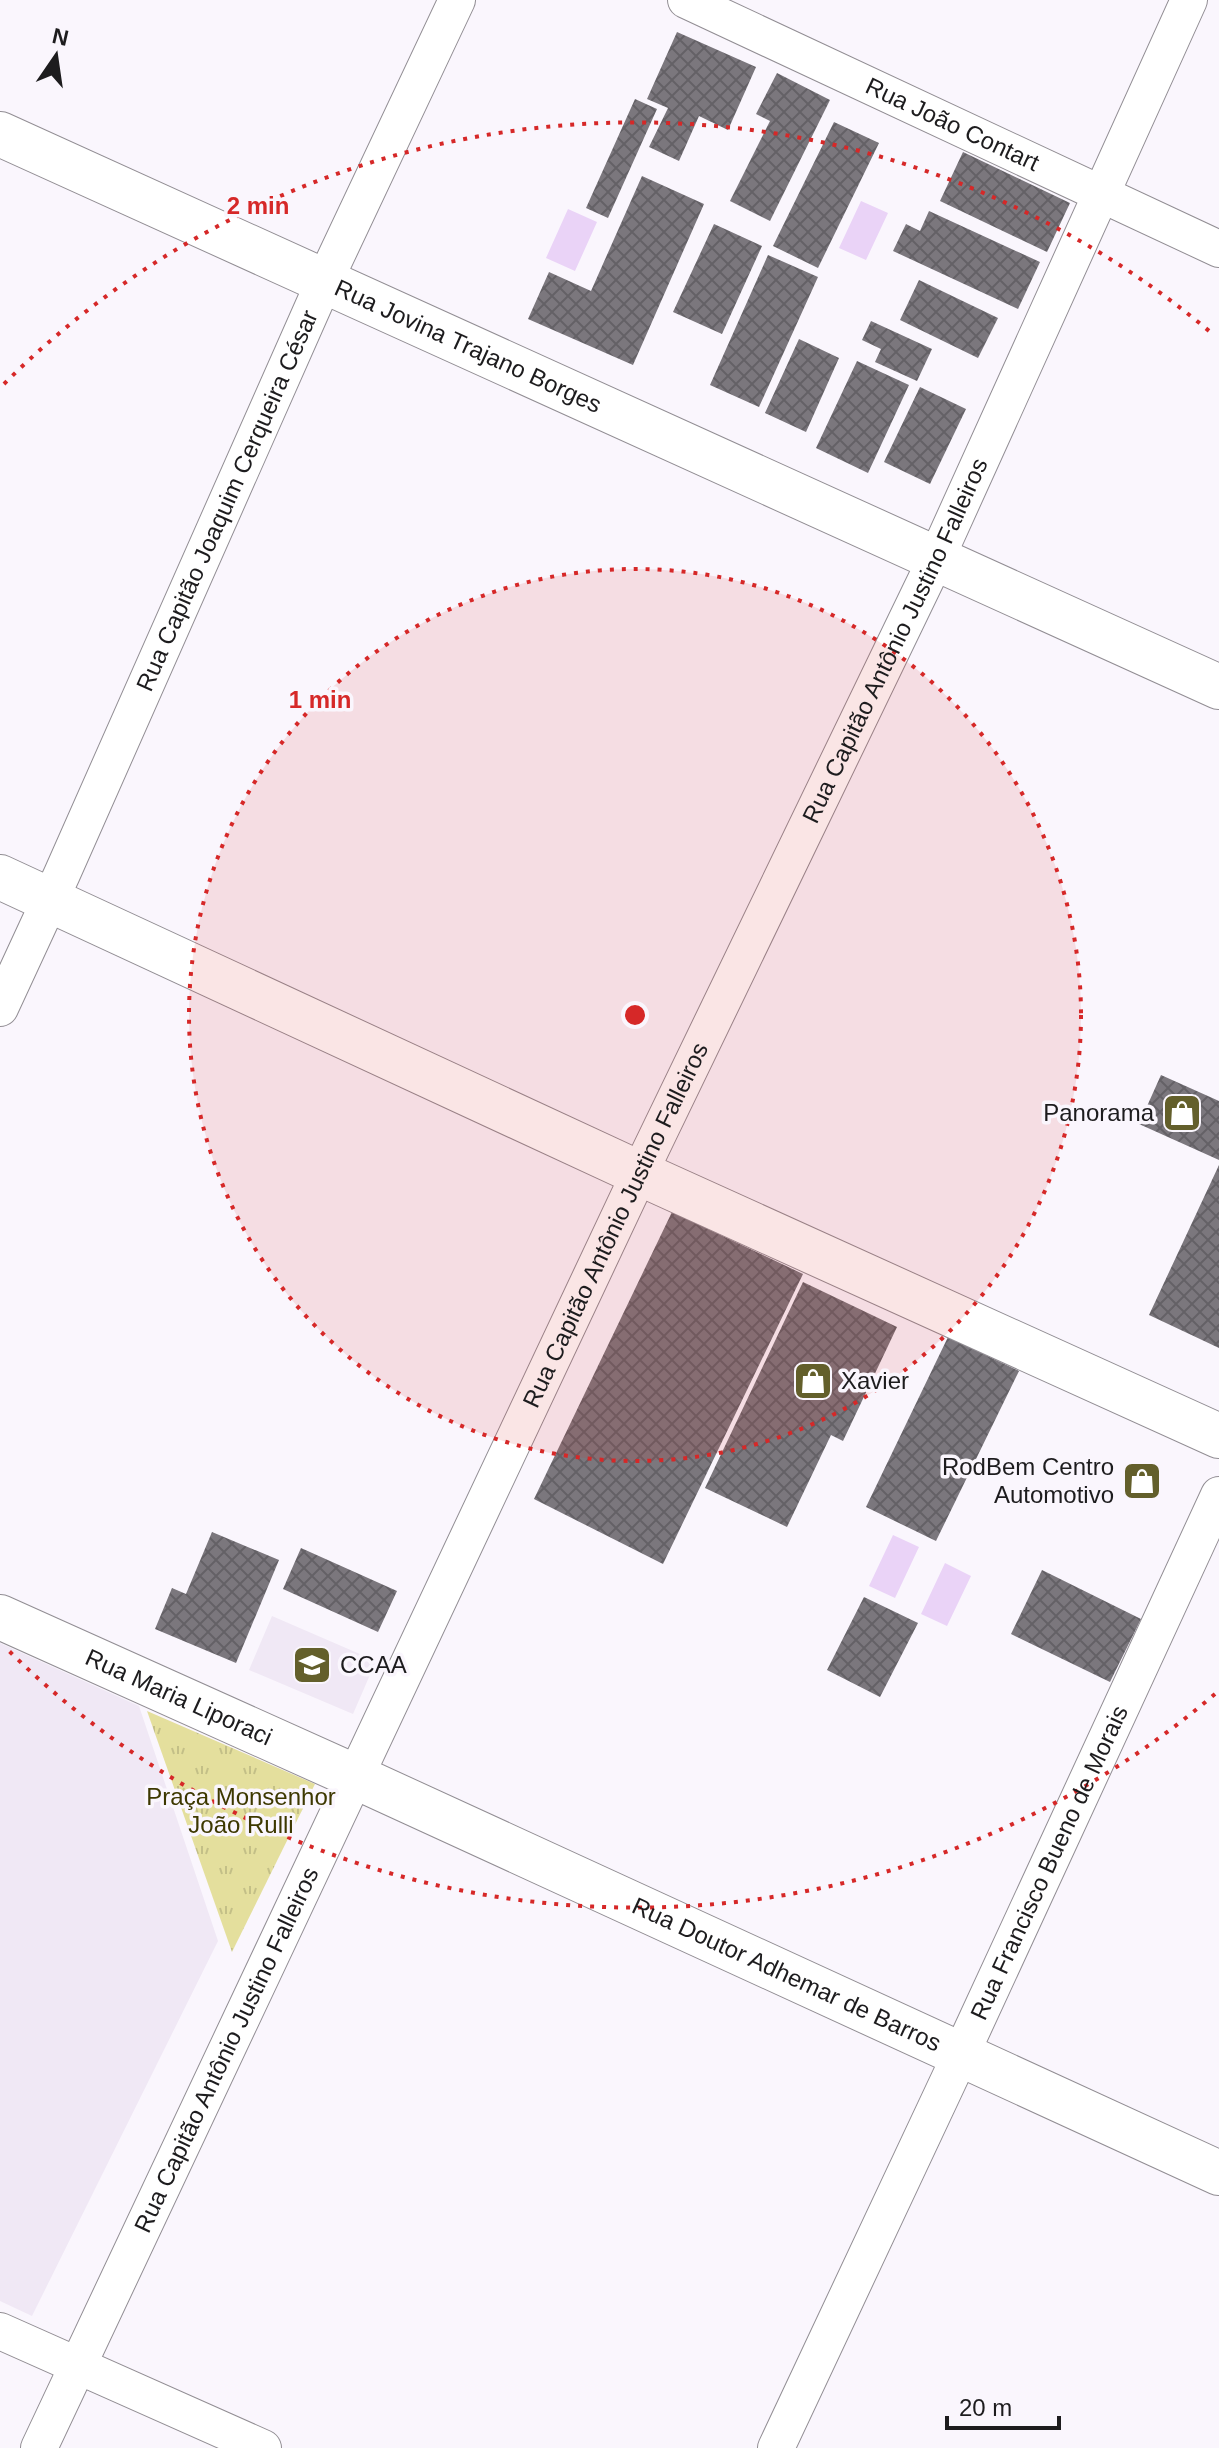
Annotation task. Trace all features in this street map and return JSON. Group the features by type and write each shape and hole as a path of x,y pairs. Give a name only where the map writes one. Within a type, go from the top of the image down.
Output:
{"street":[{"name":"Rua Capitão Joaquim Cerqueira César","path":"0,1008 324,282 457,0"},
{"name":"Rua João Contart","path":"686,0 1219,249"},
{"name":"Rua Capitão Antônio Justino Falleiros","path":"39,2448 646,1162 936,559 1189,0"},
{"name":"Rua Jovina Trajano Borges","path":"0,134 1219,687"},
{"path":"0,846 56,887 646,1162 1219,1436"},
{"path":"0,877 56,887"},
{"path":"646,1162 1219,1404"},
{"name":"Rua Francisco Bueno de Morais","path":"776,2448 1219,1495"},
{"name":"Rua Maria Liporaci","path":"0,1617 356,1777"},
{"name":"Rua Doutor Adhemar de Barros","path":"356,1777 1219,2173"},
{"path":"0,2331 263,2448"}],"shaded area":[{"path":"861,201 888,213 866,260 839,248"},
{"path":"568,209 597,222 575,271 546,258"},
{"path":"893,1535 919,1547 895,1598 869,1586"},
{"path":"945,1563 971,1576 947,1626 921,1614"},
{"name":"CCAA","path":"272,1616 376,1661 353,1714 249,1670"},
{"path":"0,1643 139,1706 218,1941 32,2316 0,2301"}],"green space":[{"name":"Praça Monsenhor João Rulli","path":"147,1711 315,1784 232,1952"}],"building":[{"path":"677,32 756,67 728,130 699,116 679,161 649,147 668,108 647,99"},
{"path":"777,73 830,100 770,221 730,201 770,121 756,114"},
{"path":"635,99 657,109 608,218 586,208"},
{"path":"834,122 879,143 818,268 773,246"},
{"path":"963,152 1070,203 1047,252 940,201"},
{"path":"642,176 704,204 633,365 528,319 549,272 591,291"},
{"path":"929,211 1040,262 1018,309 893,251 906,224 920,231"},
{"path":"714,224 762,246 722,334 673,312"},
{"path":"768,255 818,277 759,407 710,385"},
{"path":"919,280 998,318 978,358 900,320"},
{"path":"871,321 932,349 917,381 875,362 881,349 862,340"},
{"path":"799,339 839,358 806,432 765,413"},
{"path":"857,361 909,385 868,473 816,448"},
{"path":"920,387 966,409 930,484 884,462"},
{"name":"Panorama","path":"1161,1075 1219,1101 1219,1160 1139,1124"},
{"path":"1219,1165 1219,1348 1149,1315"},
{"path":"672,1212 803,1274 663,1564 534,1499"},
{"name":"Xavier","path":"803,1282 897,1327 843,1441 831,1435 787,1527 705,1488"},
{"path":"948,1337 1019,1371 936,1541 866,1507"},
{"path":"212,1532 279,1560 236,1663 155,1629 172,1588 186,1594"},
{"path":"301,1548 397,1591 378,1632 283,1589"},
{"path":"1042,1570 1141,1619 1110,1682 1011,1634"},
{"path":"864,1597 918,1623 880,1697 827,1670"}],"place":[{"name":"Panorama","path":"1182,1113"},
{"name":"Xavier","path":"813,1381"},
{"name":"RodBem Centro Automotivo","path":"1142,1481"},
{"name":"CCAA","path":"312,1665"}]}
